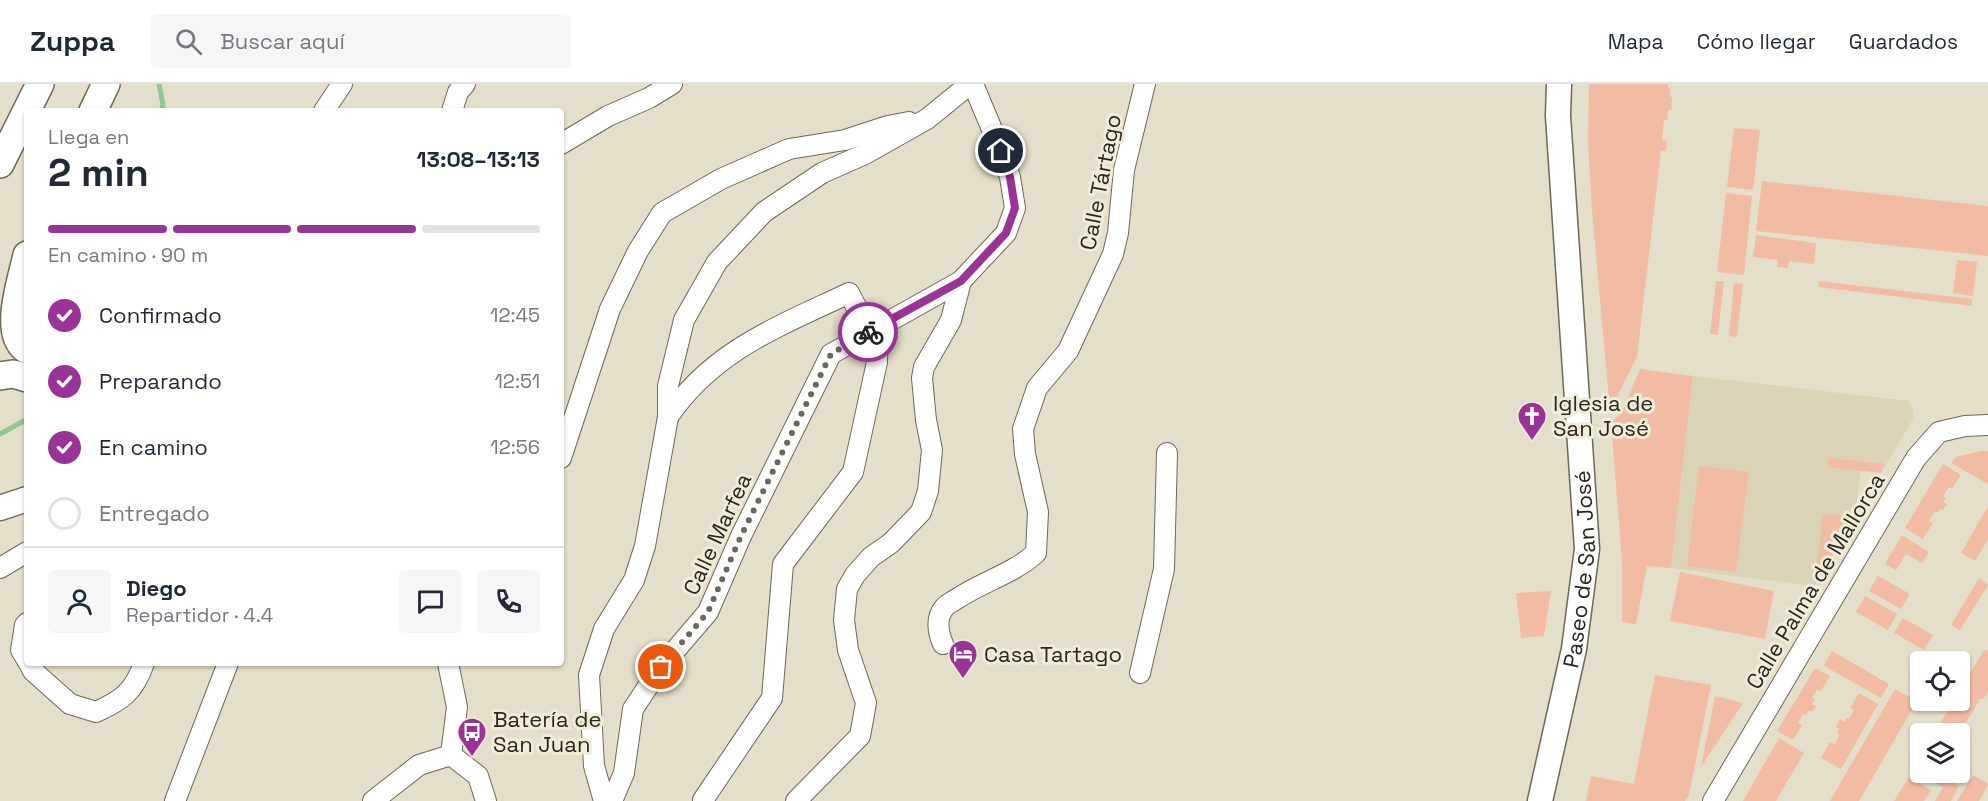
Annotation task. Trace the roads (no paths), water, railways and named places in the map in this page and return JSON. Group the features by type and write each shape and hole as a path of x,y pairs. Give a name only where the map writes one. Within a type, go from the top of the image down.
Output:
{"main road":[{"path":"28,108 40,84"},
{"path":"94,108 106,84"},
{"path":"0,164 24,116"},
{"path":"0,297 24,249"},
{"path":"24,270 13,324 24,348"},
{"path":"0,376 13,374 24,377"}],"street":[{"path":"326,108 342,84"},
{"path":"453,108 458,92 465,84"},
{"path":"564,142 652,91 672,84"},
{"path":"604,801 594,766 589,675 604,628 634,580 645,546 668,417 668,386 684,320 717,262 764,212 822,173 865,154 927,119 971,84 1001,151 1010,177 1015,208 1006,233 961,281 951,320 924,367 922,378 926,420 932,450 928,491 921,512 891,543 871,557 855,575 847,589 844,620 848,650 866,703 860,736 796,801"},
{"name":"Calle Tártago","path":"943,644 938,631 944,608 968,591 1025,563 1036,553 1038,512 1025,454 1023,429 1037,388 1068,351 1113,254 1118,233 1124,170 1144,84"},
{"name":"Paseo de San José","path":"1539,801 1574,649 1587,549 1558,116 1560,86"},
{"path":"564,450 610,309 638,250 662,213 720,179 789,149 845,140 888,126 927,119"},
{"name":"Calle Marfea","path":"612,801 624,773 633,709 661,667 708,612 741,536 831,354 961,281"},
{"path":"668,417 681,397 715,365 748,342 849,293 874,329 877,362 853,472 783,564 772,698 703,800"},
{"name":"Calle Palma de Mallorca","path":"1713,801 1916,458 1939,432 1965,426 1988,425"},
{"path":"1140,673 1164,569 1167,453"},
{"path":"0,568 24,554"},
{"path":"24,631 21,650 24,655"},
{"path":"30,666 70,704 96,712 119,702 138,679 143,666"},
{"path":"175,801 227,666"},
{"path":"449,666 457,707 451,755"},
{"path":"373,801 419,765 451,755"},
{"path":"451,755 478,776 486,801"}],"waterway":[{"path":"159,84 162,108"},
{"path":"0,434 24,421"}],"place":[{"name":"Iglesia de San José","path":"1532,442"},
{"name":"Casa Tartago","path":"963,680"},
{"name":"Batería de San Juan","path":"472,758"}]}
